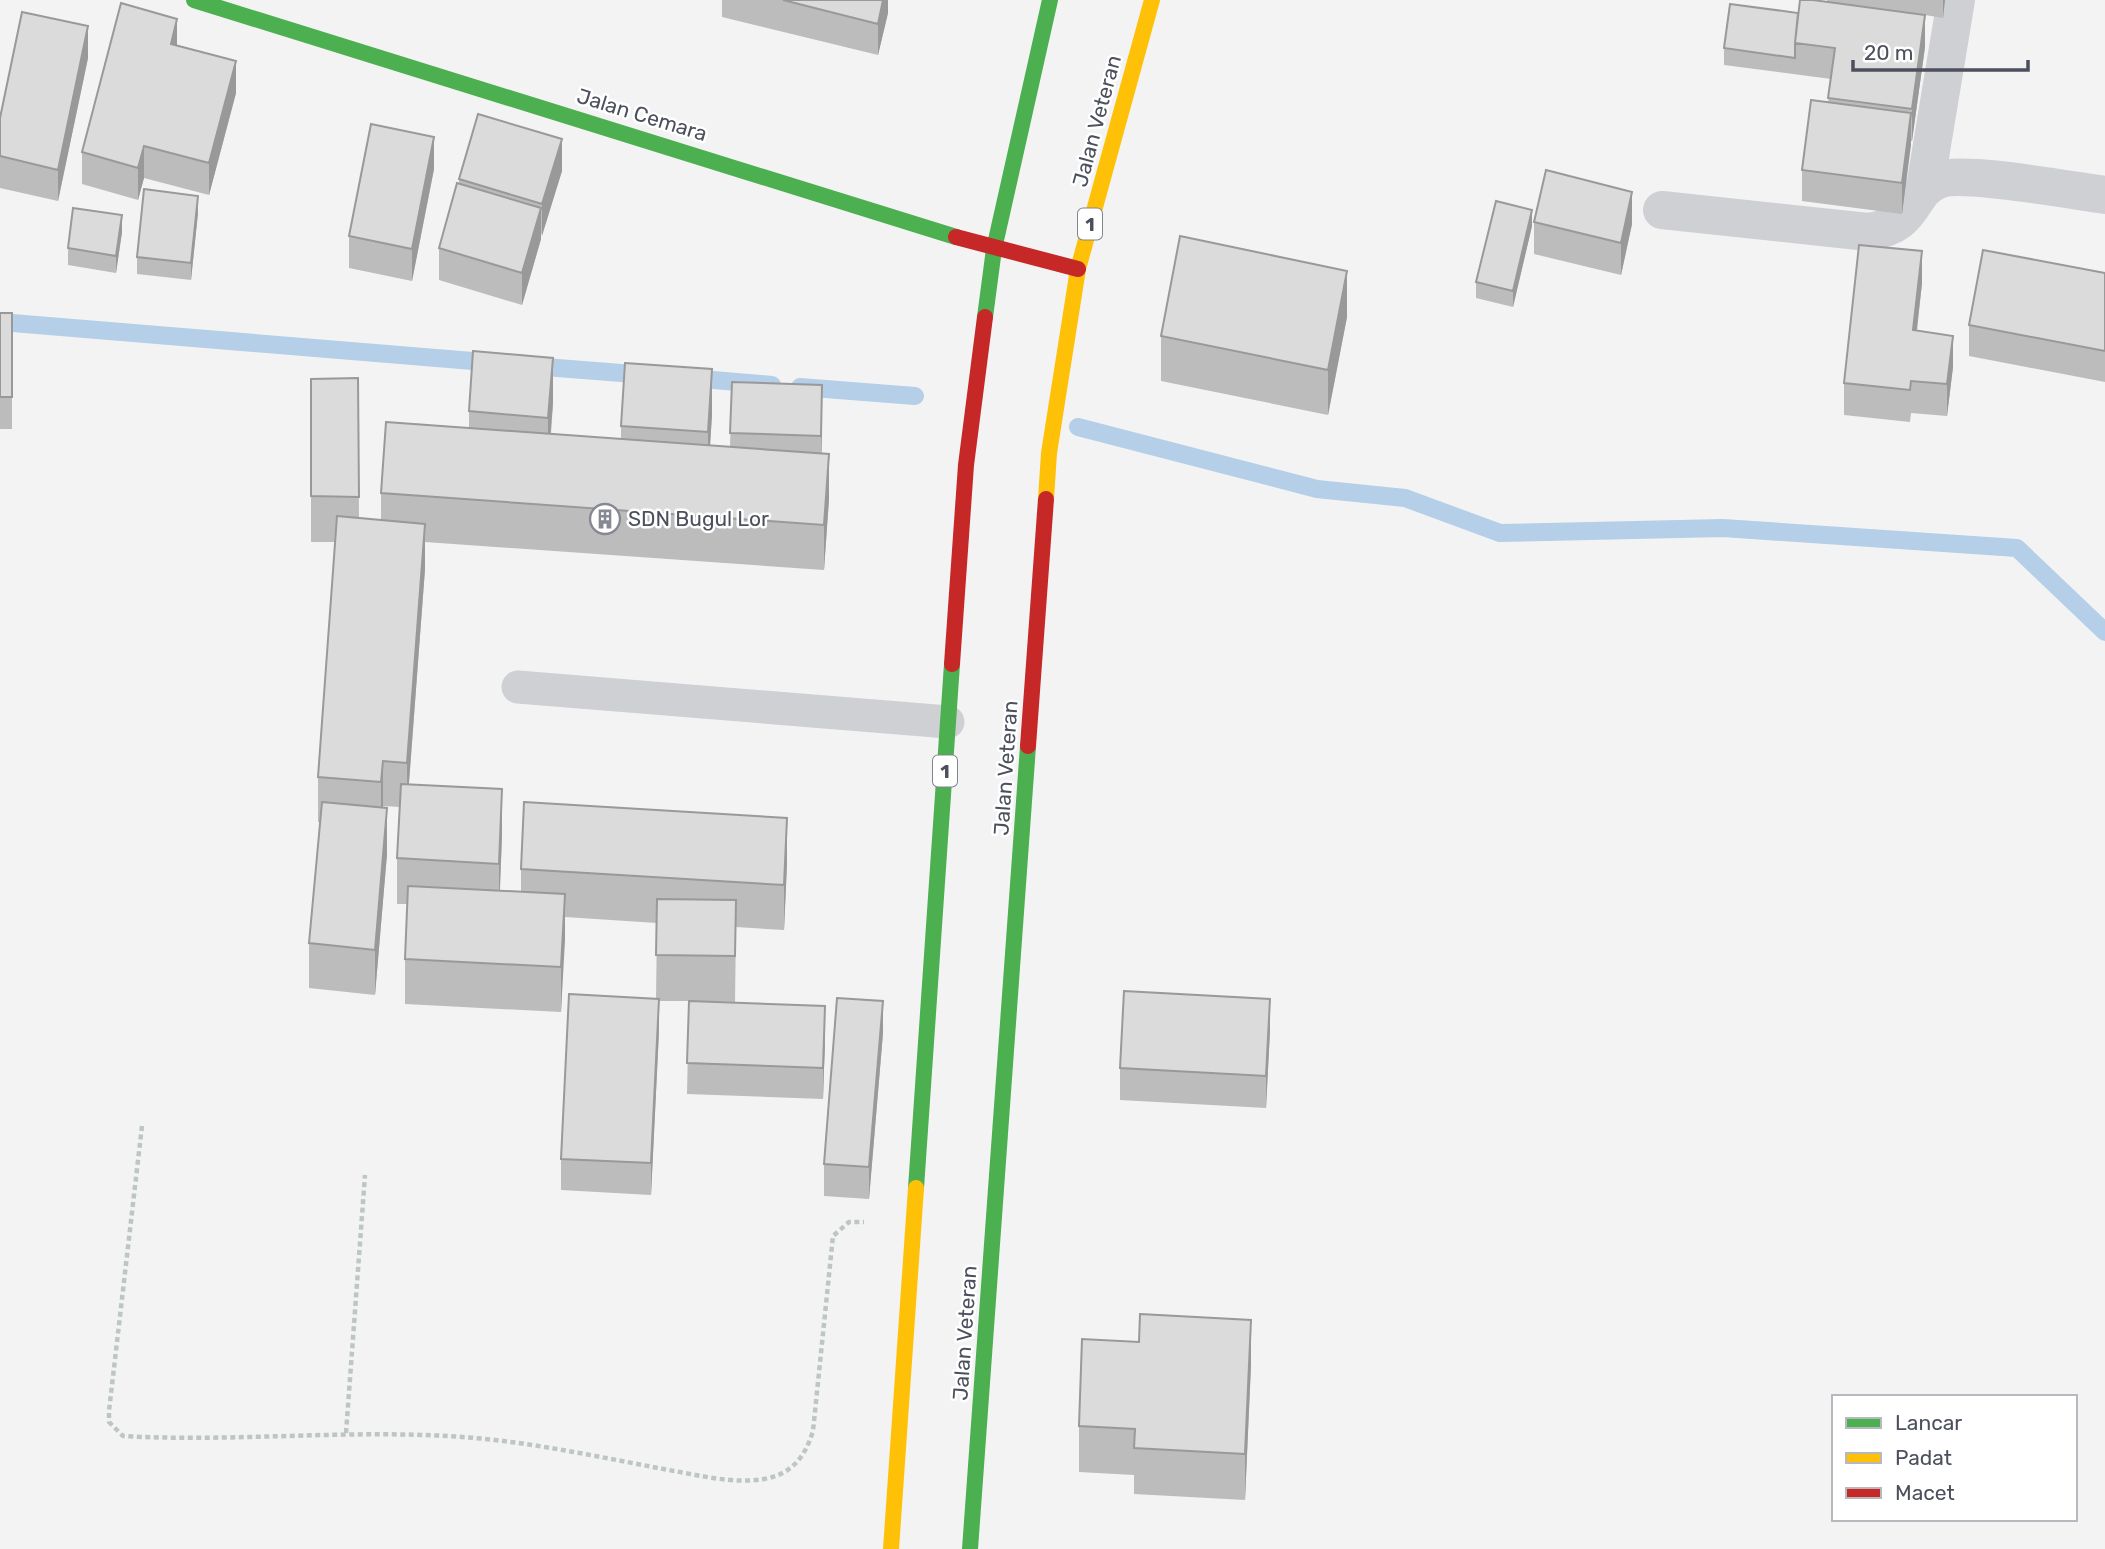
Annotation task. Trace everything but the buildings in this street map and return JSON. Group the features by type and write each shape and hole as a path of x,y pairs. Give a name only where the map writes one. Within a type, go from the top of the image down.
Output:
{"main road":[{"name":"Jalan Cemara","path":"194,0 248,9 994,249 1078,269"},
{"name":"1","path":"891,1549 966,465 994,249 1050,0"},
{"name":"Jalan Veteran","path":"971,1549 1049,453 1078,269 1152,0"}],"street":[{"path":"1662,210 1868,232 1888,229 1911,211 1925,187 1956,0"},
{"path":"1925,187 1955,176 2105,195"}],"lane":[{"path":"518,687 948,722"}],"path":[{"path":"142,1126 109,1412 109,1422 115,1431 132,1437 274,1438 346,1433 425,1434 498,1440 721,1479 762,1479 779,1475 793,1468 807,1448 813,1431 833,1236 849,1222 914,1222"},
{"path":"346,1433 365,1175"}],"waterway":[{"path":"0,322 497,363"},
{"path":"532,366 647,375"},
{"path":"689,378 772,385"},
{"path":"800,387 915,396"},
{"path":"1078,427 1317,489 1405,498 1500,533 1723,528 2017,548 2105,632"}],"traffic: fast":[{"path":"194,0 956,237"},
{"path":"985,317 994,249 1050,0"},
{"path":"916,1188 952,664"},
{"path":"970,1549 1028,746"}],"traffic: slow":[{"path":"1046,499 1049,453 1078,269 1152,0"},
{"path":"891,1549 916,1188"}],"traffic: jam":[{"path":"956,237 1078,269"},
{"path":"952,664 966,465 985,317"},
{"path":"1028,746 1046,499"}],"place":[{"name":"SDN Bugul Lor","path":"605,519"}]}
